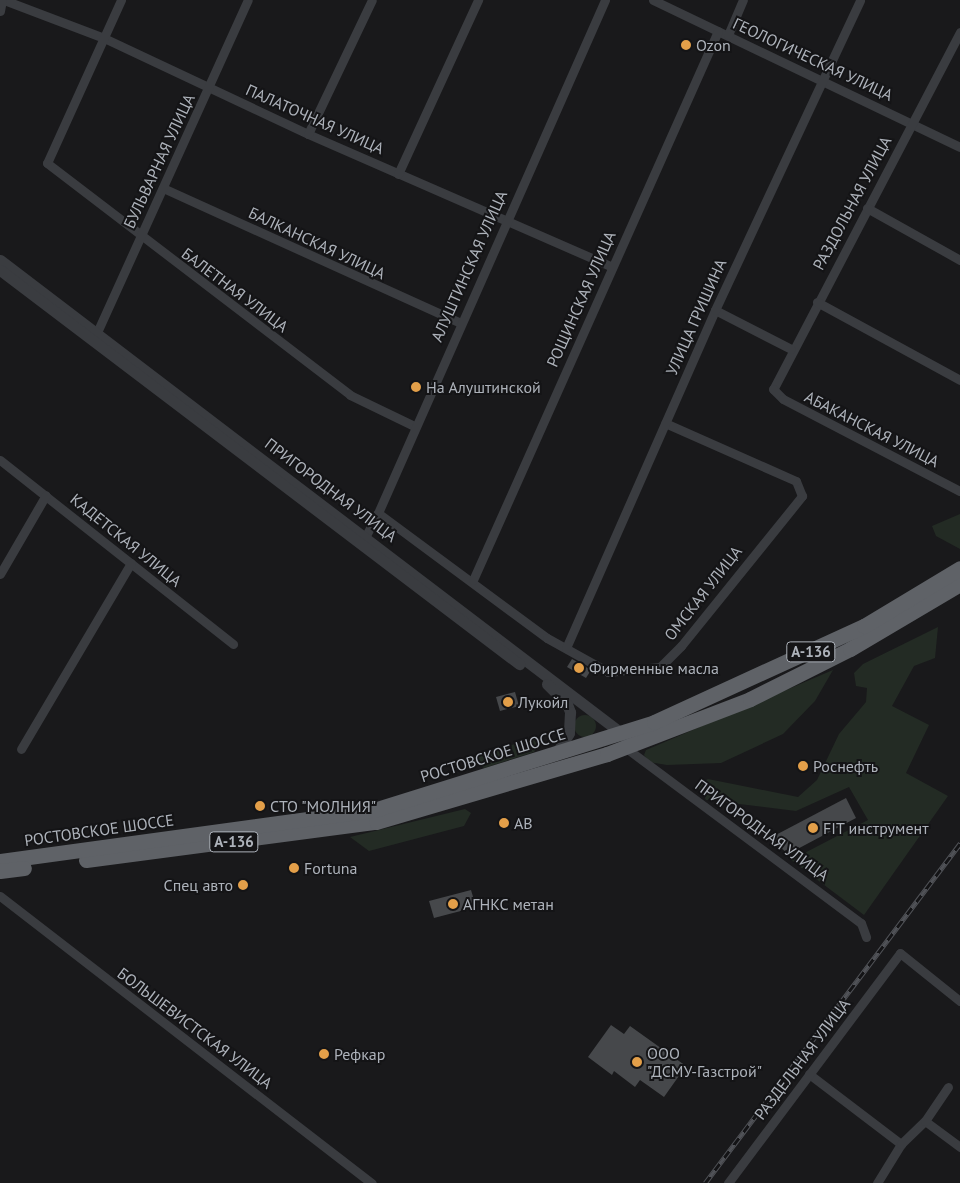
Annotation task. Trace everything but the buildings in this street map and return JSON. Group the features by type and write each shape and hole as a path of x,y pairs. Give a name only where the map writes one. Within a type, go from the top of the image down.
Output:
{"highway":[{"name":"РОСТОВСКОЕ ШОССЕ","path":"0,861 374,810 555,754 626,743 864,626 960,568"},
{"name":"РОСТОВСКОЕ ШОССЕ","path":"0,871 376,822 626,743 750,699 850,649 960,584"}],"street":[{"path":"0,11 3,0"},
{"name":"ПАЛАТОЧНАЯ УЛИЦА","path":"3,0 104,38 308,134 612,268"},
{"path":"104,38 121,0"},
{"name":"БУЛЬВАРНАЯ УЛИЦА","path":"95,338 248,0"},
{"path":"308,134 372,0"},
{"path":"398,174 478,0"},
{"name":"АЛУШТИНСКАЯ УЛИЦА","path":"364,540 378,513 414,426 605,0"},
{"name":"ГЕОЛОГИЧЕСКАЯ УЛИЦА","path":"653,0 960,147"},
{"path":"728,36 743,0"},
{"name":"УЛИЦА ГРИШИНА","path":"566,648 715,310 820,80 860,0"},
{"name":"РОЩИНСКАЯ УЛИЦА","path":"473,580 718,31"},
{"name":"РАЗДОЛЬНАЯ УЛИЦА","path":"773,389 791,349 960,32"},
{"name":"БАЛЕТНАЯ УЛИЦА","path":"104,38 46,163 140,237 350,395 414,426"},
{"name":"БАЛКАНСКАЯ УЛИЦА","path":"163,188 460,323"},
{"path":"867,208 960,260"},
{"name":"ПРИГОРОДНАЯ УЛИЦА","path":"0,260 95,338"},
{"name":"ПРИГОРОДНАЯ УЛИЦА","path":"0,270 95,338 364,540 862,923 866,937"},
{"path":"817,302 960,380"},
{"path":"715,310 791,349"},
{"name":"АБАКАНСКАЯ УЛИЦА","path":"773,389 783,399 960,491"},
{"name":"ОМСКАЯ УЛИЦА","path":"608,672 660,667 681,646 802,496 796,481 665,423"},
{"name":"КАДЕТСКАЯ УЛИЦА","path":"0,460 233,644"},
{"path":"0,574 46,495"},
{"name":"ПРИГОРОДНАЯ УЛИЦА","path":"378,513 566,648 608,672"},
{"name":"ПРИГОРОДНАЯ УЛИЦА","path":"364,540 547,684 626,743"},
{"path":"21,749 131,563"},
{"path":"547,684 567,704 570,712 569,733 555,754"},
{"name":"БОЛЬШЕВИСТСКАЯ УЛИЦА","path":"0,896 372,1183"},
{"name":"РАЗДЕЛЬНАЯ УЛИЦА","path":"728,1183 900,952 960,1001"},
{"path":"809,1074 901,1144"},
{"path":"877,1183 901,1144 924,1121 948,1087"},
{"path":"924,1121 960,1147"}],"shaded area":[{"path":"960,514 960,549 936,536 932,526"},
{"path":"938,627 935,658 914,666 892,706 929,725 906,773 948,796 864,915 791,860 868,820 849,787 796,811 706,800 697,785 708,779 798,797 817,780 839,734 866,702 867,688 856,686 854,673 863,664"},
{"path":"833,670 815,701 783,734 721,763 667,765 649,762 644,755 646,750"},
{"path":"585,715 593,718 596,726 593,734 585,737 577,734 574,726 577,718"},
{"path":"533,739 539,745 534,752 484,768 476,763 480,754"},
{"path":"465,809 471,813 464,826 369,851 350,837"}],"railway":[{"path":"705,1183 960,843"}],"place":[{"name":"Ozon","path":"686,45"},
{"name":"На Алуштинской","path":"416,387"},
{"name":"Фирменные масла","path":"579,668"},
{"name":"Лукойл","path":"508,702"},
{"name":"Роснефть","path":"803,766"},
{"name":"СТО \"МОЛНИЯ\"","path":"260,806"},
{"name":"АВ","path":"504,823"},
{"name":"FIT инструмент","path":"813,828"},
{"name":"Fortuna","path":"294,868"},
{"name":"Спец авто","path":"243,885"},
{"name":"АГНКС метан","path":"453,904"},
{"name":"Рефкар","path":"324,1054"},
{"name":"ООО \"ДСМУ-Газстрой\"","path":"637,1062"}]}
